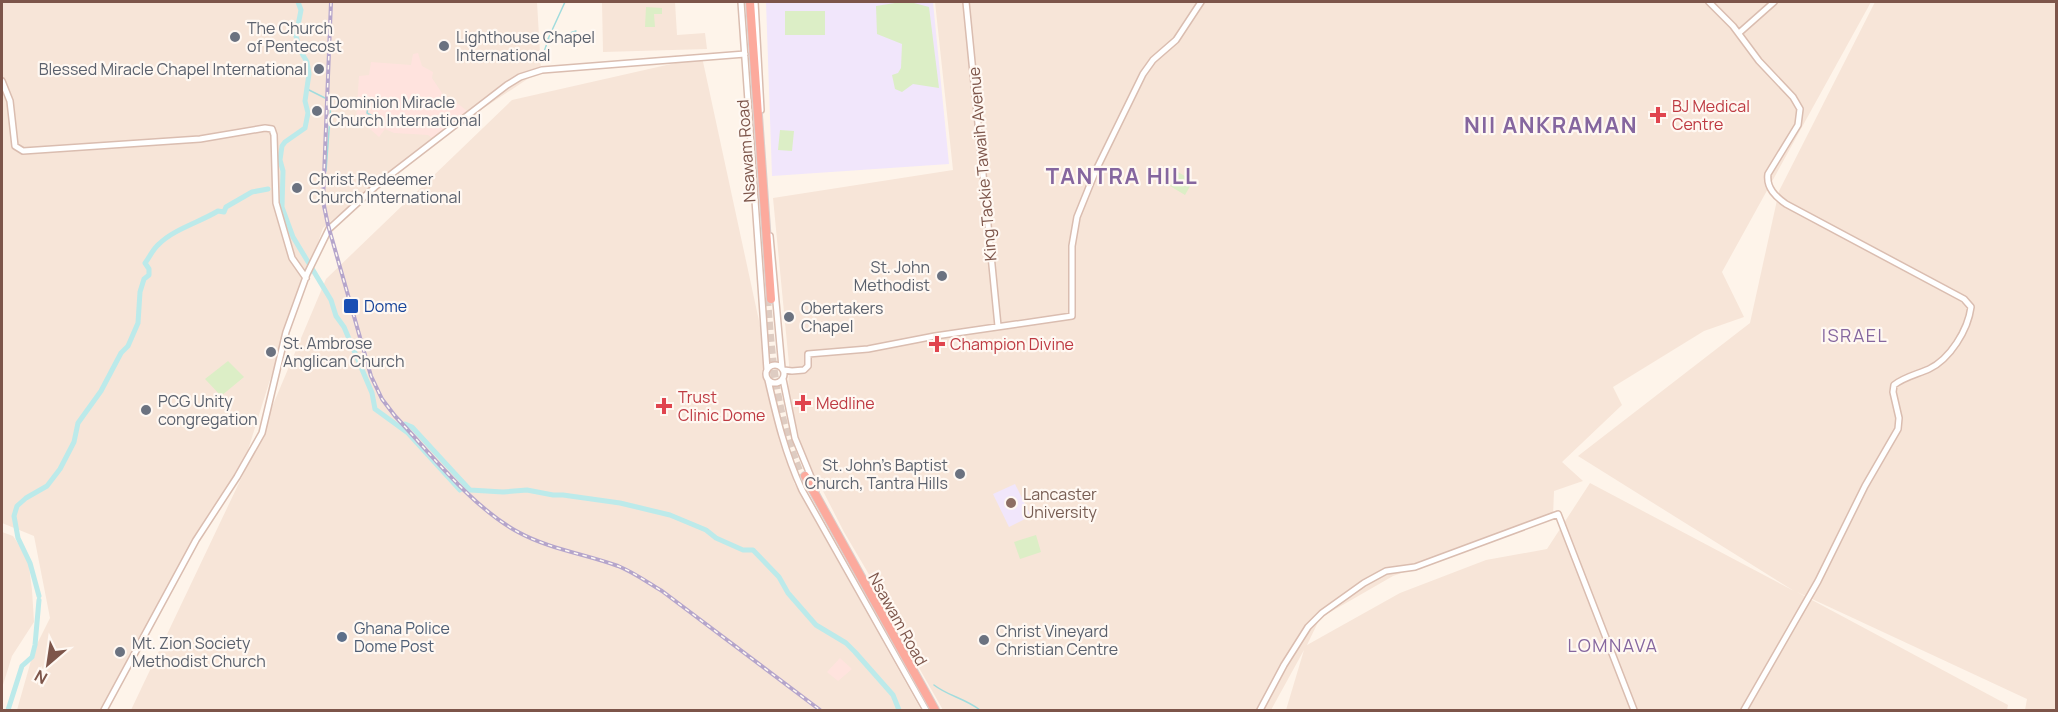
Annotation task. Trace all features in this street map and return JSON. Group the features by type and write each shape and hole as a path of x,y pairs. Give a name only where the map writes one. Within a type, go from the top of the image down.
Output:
{"highway":[{"name":"Nsawam Road","path":"748,2 769,298"},
{"name":"Nsawam Road","path":"803,477 935,711"}],"street":[{"path":"741,2 767,370 781,437 790,465 802,490 926,711"},
{"path":"755,2 768,209 783,378 795,438 812,479 935,711"},
{"name":"King Tackie Tawaih Avenue","path":"966,2 998,326"},
{"path":"767,370 773,365 792,371 804,370 807,367 808,354 868,349 998,326 1072,316 1073,236 1087,190 1143,74 1150,63 1176,40 1201,2"},
{"path":"1709,2 1739,33 1759,61 1793,97 1800,109 1798,125 1768,174 1768,183 1775,194 1786,204 1964,299 1971,307 1960,335 1943,360 1894,385 1893,392 1899,418 1898,429 1865,486 1807,600 1744,711"},
{"path":"1739,33 1774,2"},
{"path":"104,711 196,540 237,477 262,433 281,348 313,260 329,229 349,209 520,77 542,70 745,54"},
{"path":"2,81 10,102 15,146 19,150 200,139 270,128 274,135 276,203 292,258 307,276"},
{"path":"768,380 776,383 792,371"},
{"path":"1260,711 1284,665 1308,627 1322,613 1364,583 1386,571 1415,567 1558,514 1634,711"}],"shaded area":[{"path":"2,2 537,2 541,70 395,167 323,228 269,383 242,469 164,594 100,710 17,710 34,650 50,618 34,536 2,523"},
{"path":"602,2 675,2 677,35 705,33 707,49 603,52"},
{"path":"766,2 933,2 949,164 772,176"},
{"path":"935,2 1871,2 1722,272 1744,317 1704,331 1613,387 1622,405 1562,462 1583,481 1554,491 1553,516 1543,523 1393,576 1320,618 1307,645 1400,593 1486,560 1547,549 1590,483 1794,591 1578,456 1750,323 1779,191 1875,2 2056,2 2056,710 2025,710 2027,699 1797,592 2008,705 2007,710 1286,710 1304,650 1271,710 943,710 910,652 887,605 844,532 804,454 788,400 789,364 773,198 953,170"},
{"path":"418,53 422,66 433,72 432,78 444,96 467,111 433,139 428,135 394,133 385,129 379,137 362,122 356,120 359,76 369,75 371,62 411,65 413,54"},
{"path":"702,57 794,483 921,710 131,710 248,464 326,279 512,100"},
{"name":"Lancaster University","path":"1015,484 1031,516 1009,527 993,494"},
{"path":"2,532 13,536 28,558 34,622 12,656 2,688"},
{"path":"840,658 852,669 838,681 827,672"}],"green space":[{"path":"914,3 929,7 939,88 913,84 902,92 895,89 892,75 898,73 901,68 902,44 877,34 876,6"},
{"path":"646,7 662,8 662,14 654,14 655,27 645,27"},
{"path":"785,11 825,11 825,35 785,35"},
{"path":"780,130 794,131 792,151 778,150"},
{"path":"1178,172 1193,181 1185,195 1170,186"},
{"path":"228,361 244,377 221,396 205,379"},
{"path":"1036,535 1041,552 1020,559 1014,542"}],"waterway":[{"path":"298,2 301,10 296,36 307,62 309,74 305,101 308,113 305,128 282,146 280,160 283,171 282,207 293,237 331,300 336,316 344,327 372,393 375,409 408,433 460,490"},
{"path":"548,39 565,2"},
{"path":"543,55 548,40 576,31"},
{"path":"307,89 325,98"},
{"path":"326,171 331,103 329,99"},
{"path":"330,99 340,99 355,109"},
{"path":"368,108 367,113 374,117"},
{"path":"39,596 30,563 18,538 14,516 17,506 47,486 60,469 74,442 78,423 101,391 121,353 128,346 138,323 140,292 144,279 149,275 149,269 145,263 157,246 172,234 218,211 224,212 226,207 252,192 268,189"},
{"path":"405,424 412,427 470,490 503,492 527,490 620,503 670,515 706,530 716,538 743,550 753,550 779,577 788,593 816,625 846,643 855,652 893,695 899,710"},
{"path":"8,710 22,666 32,657 39,600"},
{"path":"934,685 980,710"}],"tunnel":[{"path":"767,298 771,346 781,411 786,433 802,478"}],"railway":[{"path":"331,2 323,201 371,376 382,399 453,479 501,521 542,543 618,566 640,577 662,591 820,710"}],"place":[{"name":"The Church of Pentecost","path":"235,37"},
{"name":"Lighthouse Chapel International","path":"444,46"},
{"name":"Blessed Miracle Chapel International","path":"319,69"},
{"name":"Dominion Miracle Church International","path":"317,111"},
{"name":"BJ Medical Centre","path":"1658,115"},
{"name":"Christ Redeemer Church International","path":"297,188"},
{"name":"St. John Methodist","path":"942,276"},
{"name":"Dome","path":"351,306"},
{"name":"Obertakers Chapel","path":"789,317"},
{"name":"Champion Divine","path":"937,344"},
{"name":"St. Ambrose Anglican Church","path":"271,352"},
{"name":"Medline","path":"803,403"},
{"name":"Trust Clinic Dome","path":"664,406"},
{"name":"PCG Unity congregation","path":"146,410"},
{"name":"St. John's Baptist Church, Tantra Hills","path":"960,474"},
{"name":"Lancaster University","path":"1011,503"},
{"name":"Ghana Police Dome Post","path":"342,637"},
{"name":"Christ Vineyard Christian Centre","path":"984,640"},
{"name":"Mt. Zion Society Methodist Church","path":"120,652"}],"district":[{"name":"NII ANKRAMAN","path":"1551,125"},
{"name":"TANTRA HILL","path":"1122,176"},
{"name":"ISRAEL","path":"1855,336"},
{"name":"LOMNAVA","path":"1613,646"}]}
